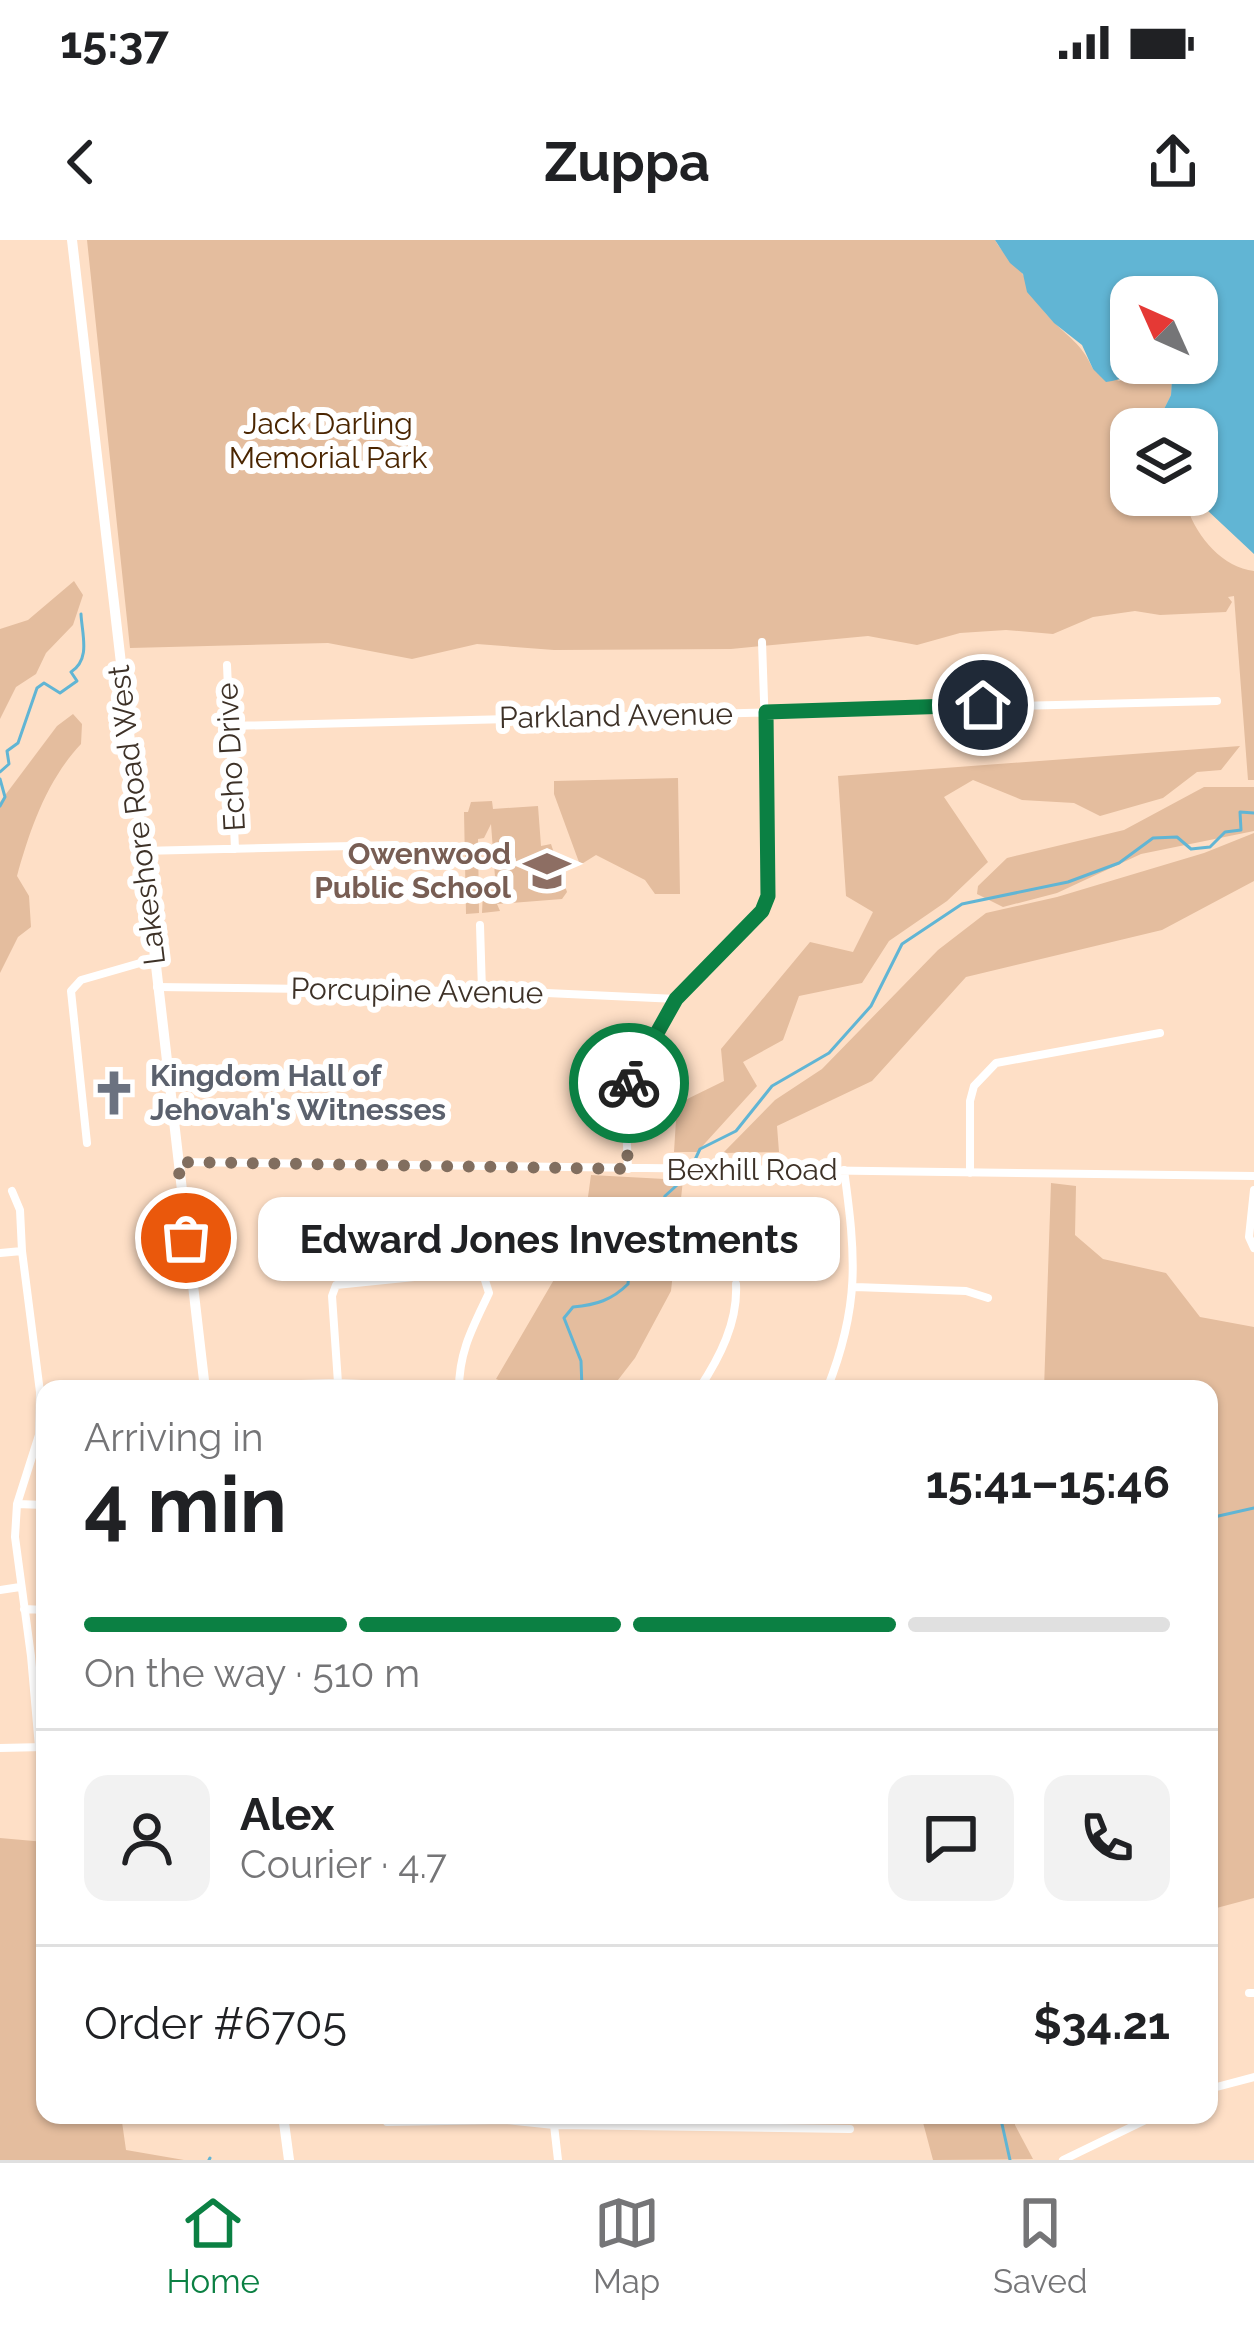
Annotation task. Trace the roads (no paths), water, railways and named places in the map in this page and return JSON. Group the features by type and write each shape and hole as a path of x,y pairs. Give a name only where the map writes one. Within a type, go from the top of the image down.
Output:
{"main road":[{"name":"Lakeshore Road West","path":"72,240 204,1380"},
{"path":"284,2124 289,2160"}],"street":[{"path":"628,1169 627,1089 676,999 762,911 768,896 762,642"},
{"name":"Echo Drive","path":"227,665 236,849"},
{"name":"Parkland Avenue","path":"230,726 1217,701"},
{"path":"983,705 984,725"},
{"path":"141,851 396,845"},
{"path":"481,926 482,992"},
{"path":"87,1143 70,991 81,980 154,959"},
{"name":"Porcupine Avenue","path":"157,987 676,999"},
{"path":"970,1173 970,1101 974,1086 996,1063 1160,1033"},
{"name":"Bexhill Road","path":"178,1162 1254,1176"},
{"path":"830,1380 844,1345 855,1287 844,1171"},
{"path":"1254,1190 1249,1237 1254,1247"},
{"path":"12,1191 20,1210 41,1380"},
{"path":"0,1253 22,1251"},
{"path":"338,1380 332,1296 336,1285 473,1271 484,1277 489,1293 467,1333 459,1380"},
{"path":"704,1380 730,1331 737,1305 736,1284"},
{"path":"855,1287 966,1291 988,1298"},
{"path":"36,1444 17,1504 15,1537 36,1701"},
{"path":"17,1504 36,1505"},
{"path":"0,1590 20,1587"},
{"path":"24,1609 36,1610"},
{"path":"0,1748 36,1747"},
{"path":"1218,2087 1254,2077"},
{"path":"547,2124 850,2128"},
{"path":"1063,2160 1137,2124"},
{"path":"554,2125 558,2160"}],"water":[{"path":"995,240 1254,240 1254,554 1213,516 1218,516 1218,408 1164,408 1172,384 1218,384 1218,276 1110,276 1110,381 1106,382 1093,369 1082,345 1027,292 1023,274"}],"waterway":[{"path":"0,772 9,764 7,751 18,743 37,688 44,683 60,693 77,681 71,672 83,653 81,614"},
{"path":"0,779 5,797 0,806"},
{"path":"693,1164 700,1149 736,1131 772,1086 829,1053 871,1006 902,944 962,904 1068,882 1119,863 1153,838 1177,837 1191,849 1210,847 1225,832 1241,830 1240,812 1254,813"},
{"path":"582,1380 581,1361 564,1318 573,1307 603,1301 628,1284 631,1250 658,1221 665,1196 686,1177"},
{"path":"1218,1516 1254,1508"},
{"path":"1002,2124 1010,2160"}],"place":[{"name":"Owenwood Public School","path":"547,871"},
{"name":"Kingdom Hall of Jehovah's Witnesses","path":"114,1093"},
{"name":"Edward Jones Investments","path":"186,1238"}],"park label":[{"name":"Jack Darling Memorial Park","path":"328,442"}]}
